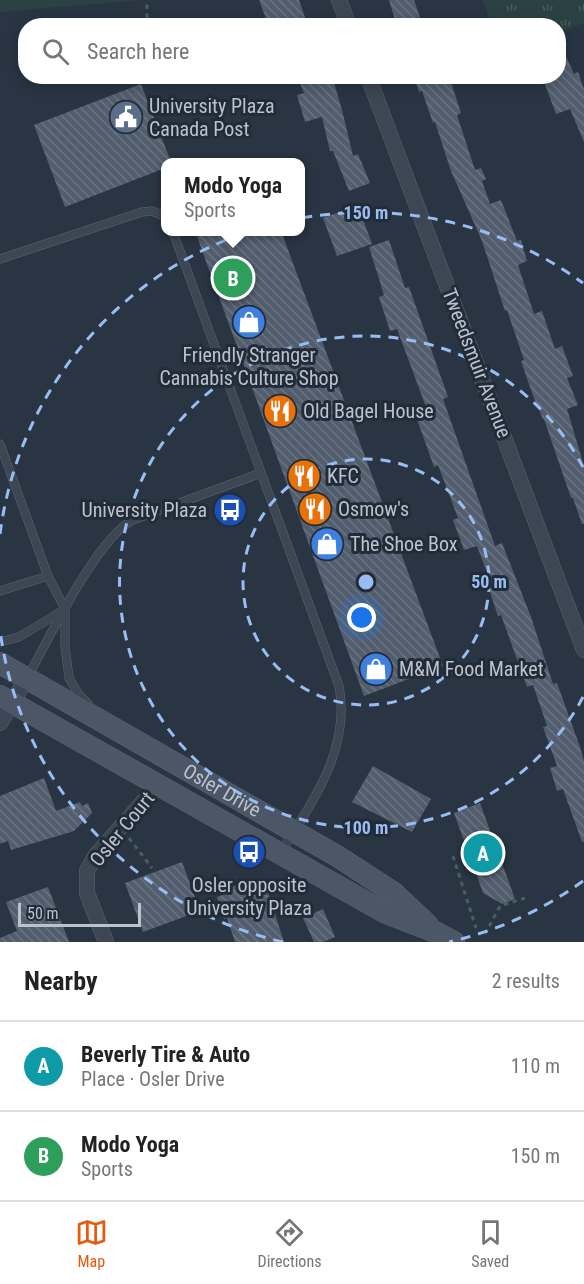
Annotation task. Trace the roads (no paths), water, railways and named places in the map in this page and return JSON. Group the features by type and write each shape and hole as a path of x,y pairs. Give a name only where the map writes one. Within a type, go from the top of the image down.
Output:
{"main road":[{"name":"Osler Drive","path":"0,663 295,830 394,893 439,939"},
{"name":"Osler Drive","path":"7,700 384,912 439,939"}],"street":[{"path":"339,0 346,18"},
{"name":"Tweedsmuir Avenue","path":"371,84 584,650"},
{"path":"0,723 7,700 27,678"},
{"name":"Osler Court","path":"105,942 87,892 87,871 96,855 157,786"}],"lane":[{"path":"0,259 142,212 153,212 161,215"},
{"path":"175,236 339,686 341,729 332,760 317,794 280,854"},
{"path":"0,444 48,576 65,609 65,661 69,678 80,695 108,725"},
{"path":"27,678 65,609 102,549 125,524 261,473"},
{"path":"0,591 48,576"},
{"path":"0,642 19,637 65,609"}],"place":[{"name":"University Plaza Canada Post","path":"126,117"},
{"name":"Modo Yoga","path":"233,278"},
{"name":"Friendly Stranger Cannabis Culture Shop","path":"249,322"},
{"name":"Old Bagel House","path":"280,411"},
{"name":"KFC","path":"304,476"},
{"name":"Osmow's","path":"315,509"},
{"name":"University Plaza","path":"230,510"},
{"name":"The Shoe Box","path":"327,544"},
{"name":"M&M Food Market","path":"376,669"},
{"name":"Osler opposite University Plaza","path":"249,852"},
{"name":"Beverly Tire & Auto","path":"483,853"}]}
